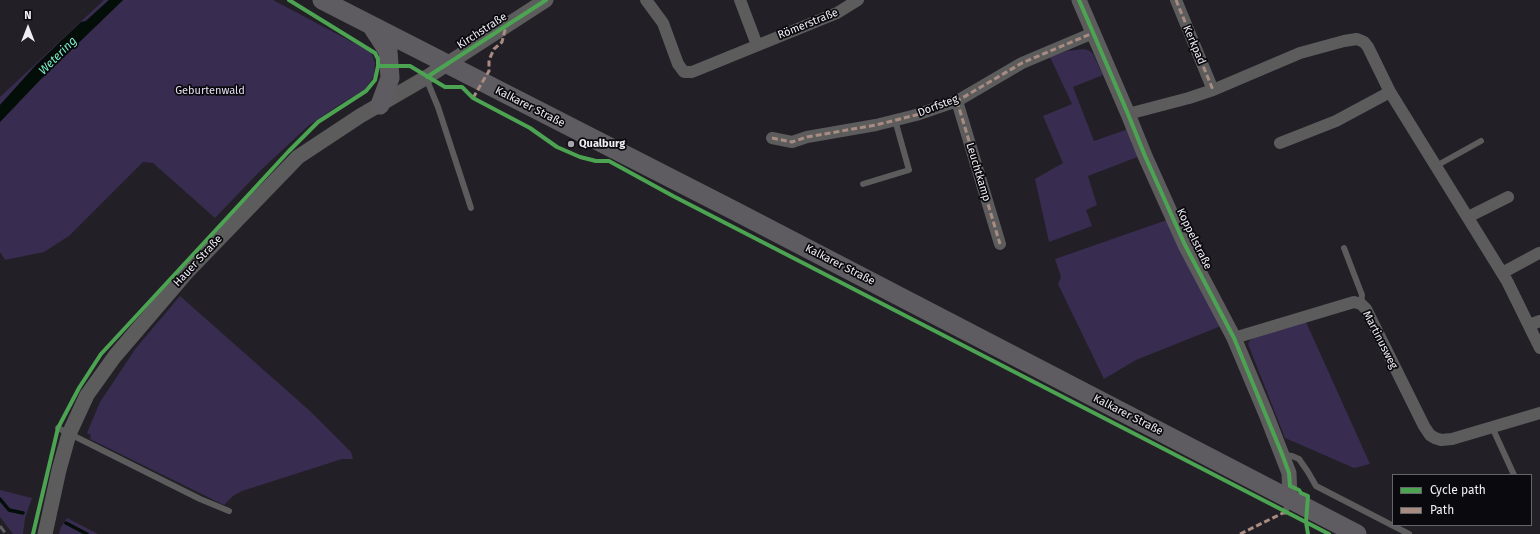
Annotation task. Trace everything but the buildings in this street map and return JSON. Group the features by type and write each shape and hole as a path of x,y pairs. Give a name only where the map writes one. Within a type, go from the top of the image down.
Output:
{"main road":[{"name":"Kalkarer Straße","path":"322,0 740,214 1288,506 1357,534"},
{"path":"372,25 388,51 390,78 380,104"}],"street":[{"name":"Kirchstraße","path":"448,64 546,0"},
{"name":"Römerstraße","path":"646,0 663,23 678,64 684,72 692,72 837,13 858,0"},
{"path":"740,0 757,45"},
{"name":"Koppelstraße","path":"1079,0 1128,114 1144,156 1182,238 1234,338 1282,454 1288,473 1288,506"},
{"name":"Kerkpad","path":"1176,0 1213,90"},
{"name":"Dorfsteg","path":"772,138 792,142 807,137 876,125 916,115 957,101 1022,63 1093,33"},
{"path":"1128,114 1213,90 1300,53 1344,41 1357,40 1364,42 1368,47 1390,92 1534,323 1540,348"},
{"name":"Hauer Straße","path":"45,534 59,470 63,430 115,356 186,273 298,157 380,104 448,64"},
{"path":"1280,143 1336,121 1390,92"},
{"name":"Leuchtkamp","path":"957,101 1000,244"},
{"path":"1468,217 1508,197"},
{"path":"1502,273 1539,253"},
{"name":"Martinusweg","path":"1234,338 1354,302 1360,304 1366,309 1420,419 1430,435 1441,440 1452,439 1540,413"}],"lane":[{"path":"426,78 438,107 471,208"},
{"path":"863,184 909,170 894,120"},
{"path":"1436,166 1481,141"},
{"path":"1344,248 1362,295 1360,304"},
{"path":"1492,427 1514,474"},
{"path":"63,430 200,499 229,511"},
{"path":"1282,454 1298,459 1316,486 1392,525"},
{"path":"1394,526 1409,534"}],"green space":[{"path":"104,0 109,0 36,65 0,105 0,97"},
{"name":"Geburtenwald","path":"123,0 273,0 371,52 375,63 374,76 365,89 308,126 260,171 215,218 153,163 143,162 69,236 44,252 5,260 0,252 0,122 39,81"},
{"path":"1084,49 1093,54 1103,75 1073,87 1094,141 1128,129 1140,156 1088,176 1097,205 1086,210 1092,226 1049,242 1035,179 1063,163 1043,116 1072,104 1050,57 1067,51"},
{"path":"1167,220 1221,326 1136,360 1104,379 1058,284 1061,277 1055,259"},
{"path":"180,296 310,411 351,452 353,459 342,459 242,491 233,496 224,505 90,439 91,435 87,433 100,402 136,348"},
{"path":"1306,322 1370,464 1354,468 1285,438 1248,344 1250,340 1256,337"},
{"path":"0,490 32,498 25,518 23,534 13,534 0,517"},
{"path":"67,518 98,534 59,534 61,527"}],"water":[{"name":"Wetering","path":"109,0 123,0 39,81 0,122 0,105 36,65 64,38 81,22 86,21"}],"waterway":[{"path":"0,499 9,510 23,513"},
{"path":"66,523 87,534"}],"railway":[{"path":"0,526 6,534"}],"marked path":[{"path":"1176,0 1213,90"},
{"path":"473,98 489,71 489,60 494,49 502,42 506,26"},
{"path":"772,138 792,142 807,137 876,125 916,115 957,101 1022,63 1093,33"},
{"path":"957,101 1000,244"},
{"path":"1240,534 1285,512"}],"cycle path":[{"path":"33,534 58,428 79,388 101,354 288,152 318,122 366,91 375,80 378,66 378,59 375,53 289,0"},
{"path":"427,77 546,0"},
{"path":"1079,0 1145,156 1185,245 1234,338 1282,454 1289,473 1290,486 1308,496 1306,522 1308,534"},
{"path":"378,66 410,66 445,87 462,87 473,98 530,128 557,147 580,157 596,161 609,161 673,196 1329,534"}],"place":[{"name":"Qualburg","path":"571,144"}]}
